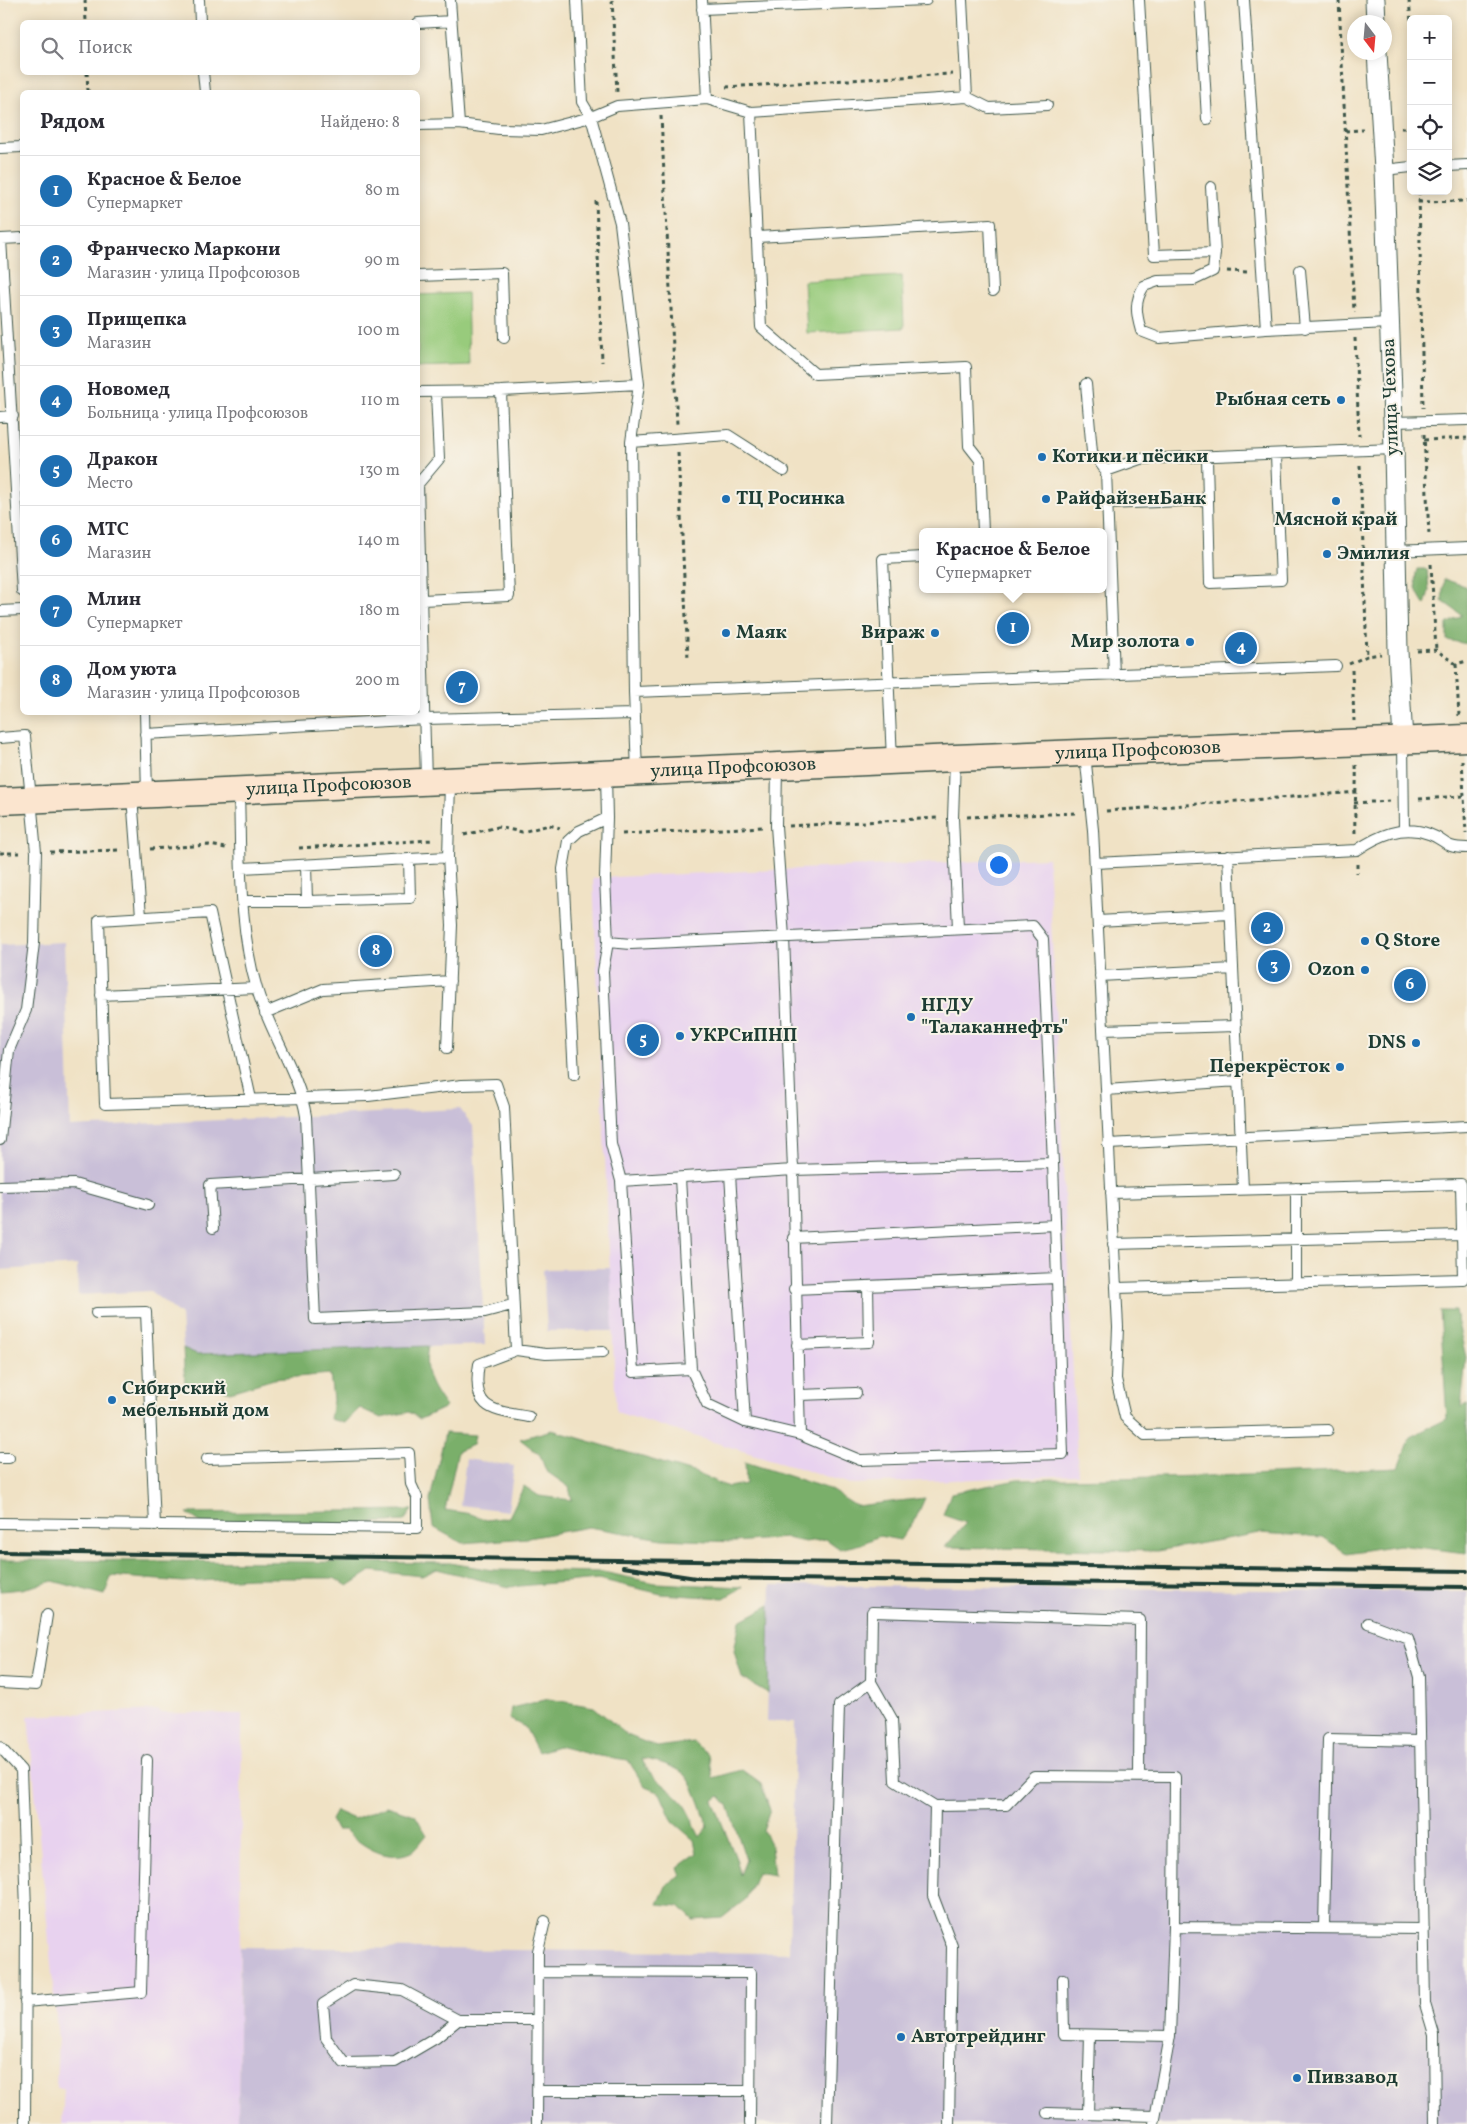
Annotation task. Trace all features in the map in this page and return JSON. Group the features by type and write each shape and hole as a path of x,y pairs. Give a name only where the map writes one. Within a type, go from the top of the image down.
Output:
{"main road":[{"name":"улица Профсоюзов","path":"0,801 955,758 1467,738"}],"street":[{"path":"1375,0 1376,15"},
{"name":"улица Чехова","path":"1377,60 1384,170 1394,449 1394,551 1403,741"}],"lane":[{"path":"199,0 200,20"},
{"path":"450,0 459,124"},
{"path":"576,0 582,102 591,117 620,223 639,384 631,442 634,714 637,772"},
{"path":"706,95 702,5 926,0"},
{"path":"962,0 967,97"},
{"path":"1139,0 1154,256 1215,253"},
{"path":"1200,0 1207,119"},
{"path":"1244,0 1266,329"},
{"path":"420,23 451,21"},
{"path":"203,75 205,90"},
{"path":"420,125 459,124 499,129 541,130 591,117 617,106 706,95 751,112 967,97 989,108 1048,105"},
{"path":"751,112 761,327 815,374 966,367 969,446 980,460 983,528"},
{"path":"0,148 20,147"},
{"path":"1452,166 1467,165"},
{"path":"1384,170 1407,167"},
{"path":"1211,187 1215,253 1213,271 1194,280 1158,282 1144,286 1136,298 1137,318 1141,331 1158,338 1266,329 1388,323"},
{"path":"756,237 990,224 993,292"},
{"path":"20,238 1,239 20,552"},
{"path":"1300,270 1304,328"},
{"path":"420,276 502,273 504,338"},
{"path":"420,392 501,391 639,384"},
{"path":"1086,384 1092,452 1106,471 1114,675"},
{"path":"11,388 20,388"},
{"path":"422,600 509,596 501,391"},
{"path":"420,482 439,459 436,393"},
{"path":"0,417 13,416"},
{"path":"1393,422 1467,420"},
{"path":"631,442 728,435 784,471"},
{"path":"1106,471 1140,459 1206,458 1394,449"},
{"path":"1206,458 1210,583 1282,580 1276,455"},
{"path":"1107,504 1208,500"},
{"path":"1394,551 1467,548"},
{"path":"892,761 883,559 919,557"},
{"path":"420,585 425,719 449,838 448,857 452,925 447,1048"},
{"path":"0,610 20,610"},
{"path":"634,692 1336,666"},
{"path":"145,734 425,719 634,714"},
{"path":"141,916 139,795 145,715"},
{"path":"0,738 25,736 36,852 34,943 26,1010 9,1050 1,1112 0,1140"},
{"path":"1403,741 1404,830"},
{"path":"1085,754 1095,863 1098,921 1118,1327 1116,1379 1125,1417 1146,1434 1328,1430"},
{"path":"955,758 953,818 958,928"},
{"path":"777,766 776,826 784,938 793,1170 794,1289 800,1436"},
{"path":"606,774 607,818 605,835 608,942 603,971 611,1144 621,1181 633,1372 691,1369"},
{"path":"239,790 242,900 246,938 256,988 265,1013 304,1098 315,1319 485,1312 512,1305"},
{"path":"574,1075 564,869 568,841 579,831 607,818"},
{"path":"1095,863 1357,850 1378,836 1404,830 1429,834 1452,848 1467,848"},
{"path":"1228,856 1243,1189"},
{"path":"242,868 448,857"},
{"path":"242,900 307,902 410,898 409,858"},
{"path":"306,865 307,902"},
{"path":"252,1099 210,913 99,920 105,1104 368,1096 462,1085 496,1084 504,1107 512,1305 516,1350"},
{"path":"1098,921 1230,914"},
{"path":"608,942 631,944 1032,926 1043,939 1063,1454 860,1460 800,1436 745,1422 707,1404 691,1369 680,1178"},
{"path":"1100,976 1233,969"},
{"path":"265,1013 323,989 450,981"},
{"path":"100,995 256,988"},
{"path":"1103,1030 1236,1026"},
{"path":"1106,1090 1238,1082"},
{"path":"1108,1144 1467,1126"},
{"path":"621,1181 793,1170 1053,1163"},
{"path":"213,1228 210,1185 394,1174"},
{"path":"730,1174 745,1422"},
{"path":"0,1186 74,1184 148,1206"},
{"path":"1111,1193 1461,1184 1465,1279 1116,1288"},
{"path":"1296,1188 1296,1283"},
{"path":"793,1238 1055,1225"},
{"path":"1113,1244 1462,1235"},
{"path":"794,1289 1057,1278"},
{"path":"797,1345 869,1342 868,1286"},
{"path":"96,1313 146,1312 155,1526"},
{"path":"529,1417 493,1410 480,1398 476,1380 479,1364 516,1350 546,1354 603,1352"},
{"path":"799,1394 856,1393"},
{"path":"0,1523 417,1528 417,1497 411,1484 409,1453 207,1458"},
{"path":"1046,2113 1088,2114 1154,2120 1170,2036 1174,1927 1175,1777 1139,1777 1034,1776 1006,1805 935,1806 895,1781 892,1718 871,1682 872,1612 1140,1620 1139,1777"},
{"path":"0,1683 36,1685 47,1615"},
{"path":"1368,1623 1408,1638 1419,1677 1425,2004 1434,2034 1435,2124"},
{"path":"827,2124 839,1705 871,1682"},
{"path":"1324,1928 1328,1739 1420,1741"},
{"path":"0,1747 21,1770 26,1909 25,2124"},
{"path":"25,2002 141,1992 147,1760"},
{"path":"935,1806 933,1896 952,1946 949,2124"},
{"path":"537,2124 538,1951 545,1921"},
{"path":"1174,1927 1424,1928"},
{"path":"538,1972 751,1973 750,2124"},
{"path":"1063,1979 1064,2034 1170,2036"},
{"path":"458,2020 436,2038 395,2062 344,2063 326,2038 323,2004 353,1985 402,1990 458,2020 538,2020"},
{"path":"1088,2114 1090,2035"},
{"path":"538,2091 750,2090"}],"path":[{"path":"85,0 86,20"},
{"path":"612,0 617,100"},
{"path":"1409,0 1410,15"},
{"path":"706,95 721,88 965,74"},
{"path":"87,75 88,90"},
{"path":"653,113 661,113 688,659"},
{"path":"596,198 602,362"},
{"path":"1418,202 1467,201"},
{"path":"1424,440 1467,438"},
{"path":"1351,664 1358,792 1354,804 1358,873"},
{"path":"605,835 1090,812 1358,792"},
{"path":"449,838 498,827 522,832 549,825 579,831"}],"shaded area":[{"path":"1048,858 1078,1475 851,1484 616,1412 593,878"},
{"path":"64,942 70,1127 460,1109 473,1126 485,1345 197,1354 183,1348 181,1315 150,1291 78,1295 77,1265 0,1270 0,945"},
{"path":"610,1268 613,1331 547,1331 543,1269"},
{"path":"466,1459 514,1466 508,1511 460,1505"},
{"path":"771,1585 1467,1592 1467,2124 238,2124 240,1947 789,1953 795,1722 767,1721"},
{"path":"157,1710 161,1713 242,1714 238,2124 62,2124 64,2088 56,2088 58,2039 28,1716"}],"green space":[{"path":"902,276 904,328 807,333 804,281"},
{"path":"467,293 469,365 420,367 420,295"},
{"path":"1417,569 1427,569 1429,591 1425,605 1416,587"},
{"path":"1444,579 1467,587 1467,644 1447,640 1447,624 1462,615 1442,601"},
{"path":"1440,1311 1455,1311 1466,1357 1461,1407 1467,1404 1467,1553 1399,1545 1346,1553 1323,1537 1260,1533 1157,1551 945,1547 966,1523 943,1515 951,1493 1017,1480 1249,1475 1398,1468 1410,1437 1447,1419"},
{"path":"428,1346 426,1364 429,1378 446,1407 420,1419 409,1412 381,1418 360,1408 344,1423 330,1419 333,1400 330,1374 274,1379 230,1392 208,1384 185,1387 183,1348 197,1354"},
{"path":"552,1430 696,1473 728,1487 746,1484 745,1462 829,1489 856,1506 925,1498 916,1518 900,1540 879,1536 861,1544 840,1549 826,1539 805,1542 786,1538 734,1542 663,1539 588,1527 528,1538 462,1543 433,1527 430,1500 445,1433 475,1435 473,1445 458,1451 445,1510 471,1514 486,1520 509,1517 524,1486 539,1496 572,1500 569,1487 546,1471 540,1455 520,1439"},
{"path":"412,1510 404,1521 333,1525 204,1525 187,1513"},
{"path":"0,1560 450,1563 492,1570 603,1572 655,1583 743,1587 724,1598 661,1594 598,1579 509,1587 437,1569 422,1576 371,1571 348,1586 334,1578 252,1578 183,1582 111,1576 105,1595 53,1581 22,1589 0,1591"},
{"path":"770,1605 768,1693 742,1678 734,1651 740,1621"},
{"path":"549,1699 594,1707 627,1735 657,1747 693,1742 709,1755 713,1778 742,1770 761,1784 770,1810 763,1830 771,1846 774,1875 757,1872 746,1899 722,1918 693,1920 679,1906 658,1904 667,1884 681,1876 678,1867 697,1853 694,1840 673,1822 660,1793 645,1787 628,1760 593,1755 558,1746 538,1752 525,1727 509,1719 511,1708","holes":["642,1759 669,1766 679,1770 687,1777 698,1798 708,1827 700,1837 691,1815 682,1801 650,1772","720,1796 728,1805 746,1860 740,1875 737,1861 713,1801"]},
{"path":"386,1806 415,1815 427,1835 411,1852 393,1855 375,1851 359,1842 345,1830 336,1830 331,1820 336,1811 354,1819"}],"railway":[{"path":"0,1552 1467,1571"},
{"path":"623,1567 696,1578 1467,1587"}],"place":[{"name":"Рыбная сеть","path":"1341,400"},
{"name":"Котики и пёсики","path":"1042,457"},
{"name":"ТЦ Росинка","path":"726,499"},
{"name":"РайфайзенБанк","path":"1046,499"},
{"name":"Мясной край","path":"1336,501"},
{"name":"Эмилия","path":"1327,554"},
{"name":"Красное & Белое","path":"1013,628"},
{"name":"Маяк","path":"726,633"},
{"name":"Вираж","path":"935,633"},
{"name":"Мир золота","path":"1190,642"},
{"name":"Новомед","path":"1241,648"},
{"name":"Млин","path":"462,687"},
{"name":"Франческо Маркони","path":"1267,928"},
{"name":"Q Store","path":"1365,941"},
{"name":"Дом уюта","path":"376,951"},
{"name":"Прищепка","path":"1274,966"},
{"name":"Ozon","path":"1365,970"},
{"name":"МТС","path":"1410,985"},
{"name":"НГДУ \"Талаканнефть\"","path":"911,1017"},
{"name":"УКРСиПНП","path":"680,1036"},
{"name":"Дракон","path":"643,1040"},
{"name":"DNS","path":"1416,1043"},
{"name":"Перекрёсток","path":"1340,1067"},
{"name":"Сибирский мебельный дом","path":"112,1400"},
{"name":"Автотрейдинг","path":"901,2037"},
{"name":"Пивзавод","path":"1297,2078"}]}
